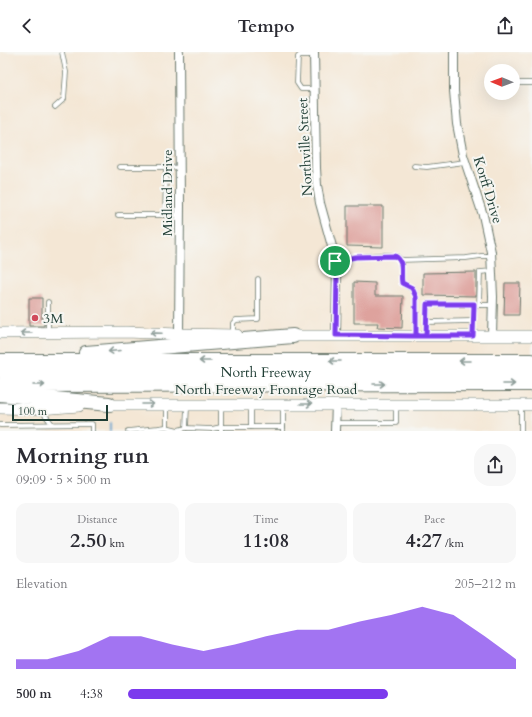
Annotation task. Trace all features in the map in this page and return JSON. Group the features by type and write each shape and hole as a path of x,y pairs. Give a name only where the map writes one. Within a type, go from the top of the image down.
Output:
{"highway":[{"path":"66,361 83,353 293,336"},
{"name":"North Freeway","path":"0,361 532,361"},
{"name":"North Freeway","path":"0,371 532,372"},
{"name":"North Freeway","path":"0,385 532,384"},
{"path":"0,394 109,404"}],"main road":[{"path":"0,333 126,332 293,336 532,336"},
{"name":"North Freeway Frontage Road","path":"0,408 40,409 109,404 527,405"}],"street":[{"name":"Midland Drive","path":"179,52 179,334"},
{"name":"Korff Drive","path":"454,52 454,90 457,124 466,162 483,215 489,240 492,271 492,336"},
{"name":"Northville Street","path":"314,53 317,185 337,272 336,335"},
{"path":"335,427 336,404"}],"lane":[{"path":"55,107 64,98 66,72 62,52"},
{"path":"314,53 300,55 298,57 298,83 301,89 315,89"},
{"path":"520,83 532,83"},
{"path":"414,166 427,167 466,162"},
{"path":"120,167 180,168"},
{"path":"165,216 166,167"},
{"path":"118,215 180,215"},
{"path":"335,261 356,257 390,255 399,258 401,262 402,283 412,288 416,297 421,336"},
{"path":"400,260 491,256"},
{"path":"479,305 480,272 492,271"},
{"path":"233,335 233,323 236,320 258,319 258,279"},
{"path":"48,302 48,332"},
{"path":"421,336 427,322 427,304 492,305"},
{"path":"473,336 474,304"},
{"path":"427,322 473,321"},
{"path":"166,427 167,404"},
{"path":"186,428 187,404"},
{"path":"221,404 221,429"},
{"path":"251,404 251,427"},
{"path":"128,431 166,427 173,430 186,428 221,429 251,427 283,429 283,404"},
{"path":"335,427 396,423 396,405"},
{"path":"521,431 527,405"},
{"path":"40,409 52,424"},
{"path":"0,425 92,424 92,431"}],"building":[{"path":"347,206 383,206 383,247 347,246"},
{"path":"476,272 476,296 423,295 423,273"},
{"path":"354,282 375,283 375,296 403,296 402,328 377,327 378,323 354,323"},
{"path":"505,283 520,283 519,315 504,315"},
{"path":"29,298 42,298 42,319 44,319 44,326 29,326"}],"waterway":[{"path":"110,423 110,431"}],"place":[{"name":"3M","path":"35,318"}],"route":[{"path":"335,261 337,272 336,335 374,336 411,336 416,336 426,336 427,304 474,304 473,336 426,336 416,336 415,292 412,288 402,283 401,262 399,258 390,255 356,257 335,261"}]}
